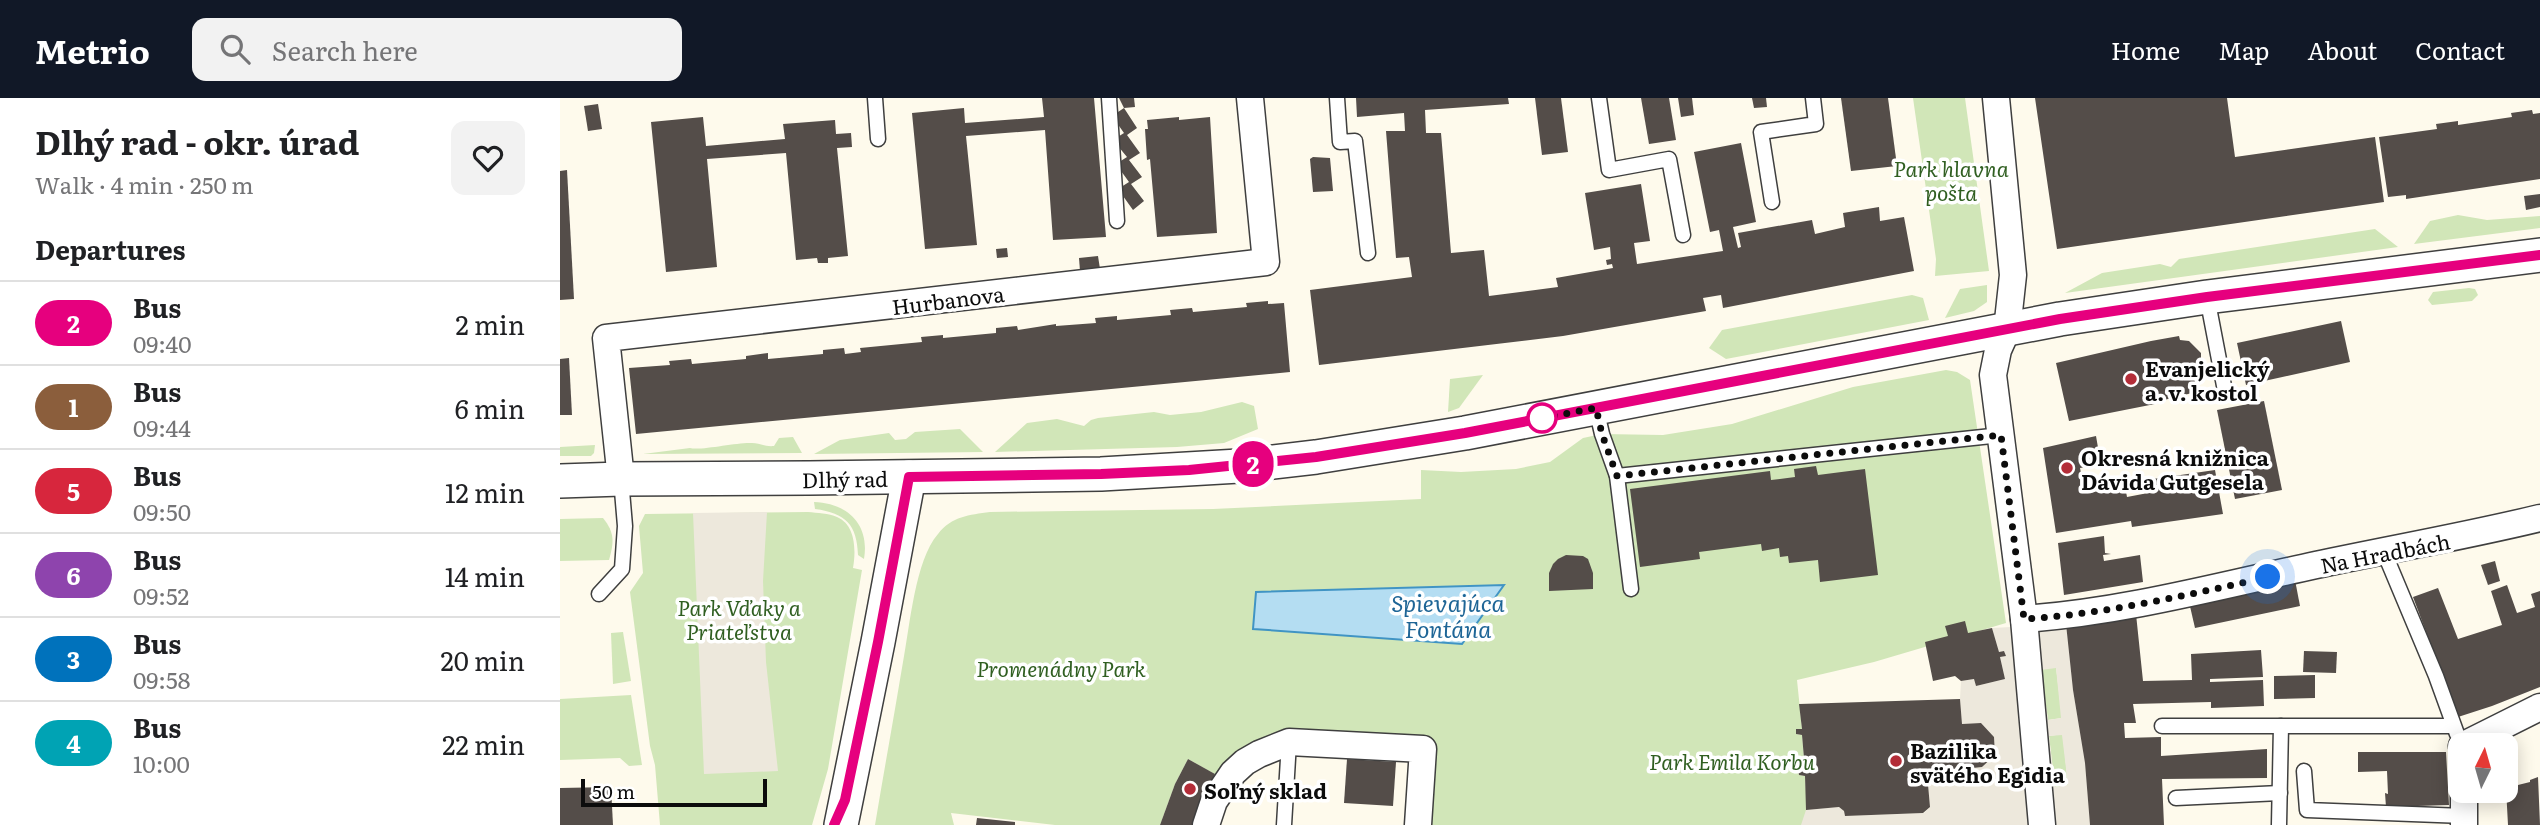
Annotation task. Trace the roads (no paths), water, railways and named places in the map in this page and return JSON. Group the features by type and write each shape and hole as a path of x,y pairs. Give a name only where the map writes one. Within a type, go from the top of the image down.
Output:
{"street":[{"name":"Hurbanova","path":"621,479 606,338 1266,262 1250,98"},
{"path":"1996,98 2012,269 2007,330 1998,350 1993,375 2024,619 2039,823"},
{"name":"Dlhý rad","path":"560,481 1101,474 1239,466 1392,445 2007,330 2207,297 2540,255"},
{"path":"841,819 909,477"},
{"name":"Na Hradbách","path":"2024,619 2059,617 2136,604 2540,518"},
{"path":"2474,733 2540,707"},
{"path":"1206,825 1214,801 1233,773 1259,754 1289,742 1423,749 1418,825"}],"lane":[{"path":"875,98 878,139"},
{"path":"1109,98 1117,221"},
{"path":"1337,98 1340,142 1355,141 1368,253"},
{"path":"1600,98 1609,170 1669,159 1683,235"},
{"path":"1772,202 1761,132 1816,124 1813,98"},
{"path":"2207,297 2225,391"},
{"path":"1596,408 1617,476 1631,589"},
{"path":"1617,476 2001,435"},
{"path":"599,594 622,569 625,526 621,479"},
{"path":"2384,552 2457,733"},
{"path":"2162,726 2281,726 2448,738"},
{"path":"2280,825 2281,726"},
{"path":"1284,825 1289,742"},
{"path":"2304,771 2307,810 2464,811"},
{"path":"2176,798 2280,793"}],"water":[{"name":"Spievajúca Fontána","path":"1504,585 1462,644 1253,629 1256,592"}],"place":[{"name":"Evanjelický a. v. kostol","path":"2131,379"},
{"name":"Okresná knižnica Dávida Gutgesela","path":"2067,468"},
{"name":"Bazilika svätého Egidia","path":"1896,761"},
{"name":"Soľný sklad","path":"1190,789"}],"park label":[{"name":"Park hlavna pošta","path":"1951,179"},
{"name":"Park Vďaky a Priateľstva","path":"739,618"},
{"name":"Promenádny Park","path":"1061,667"},
{"name":"Park Emila Korbu","path":"1732,760"}]}
